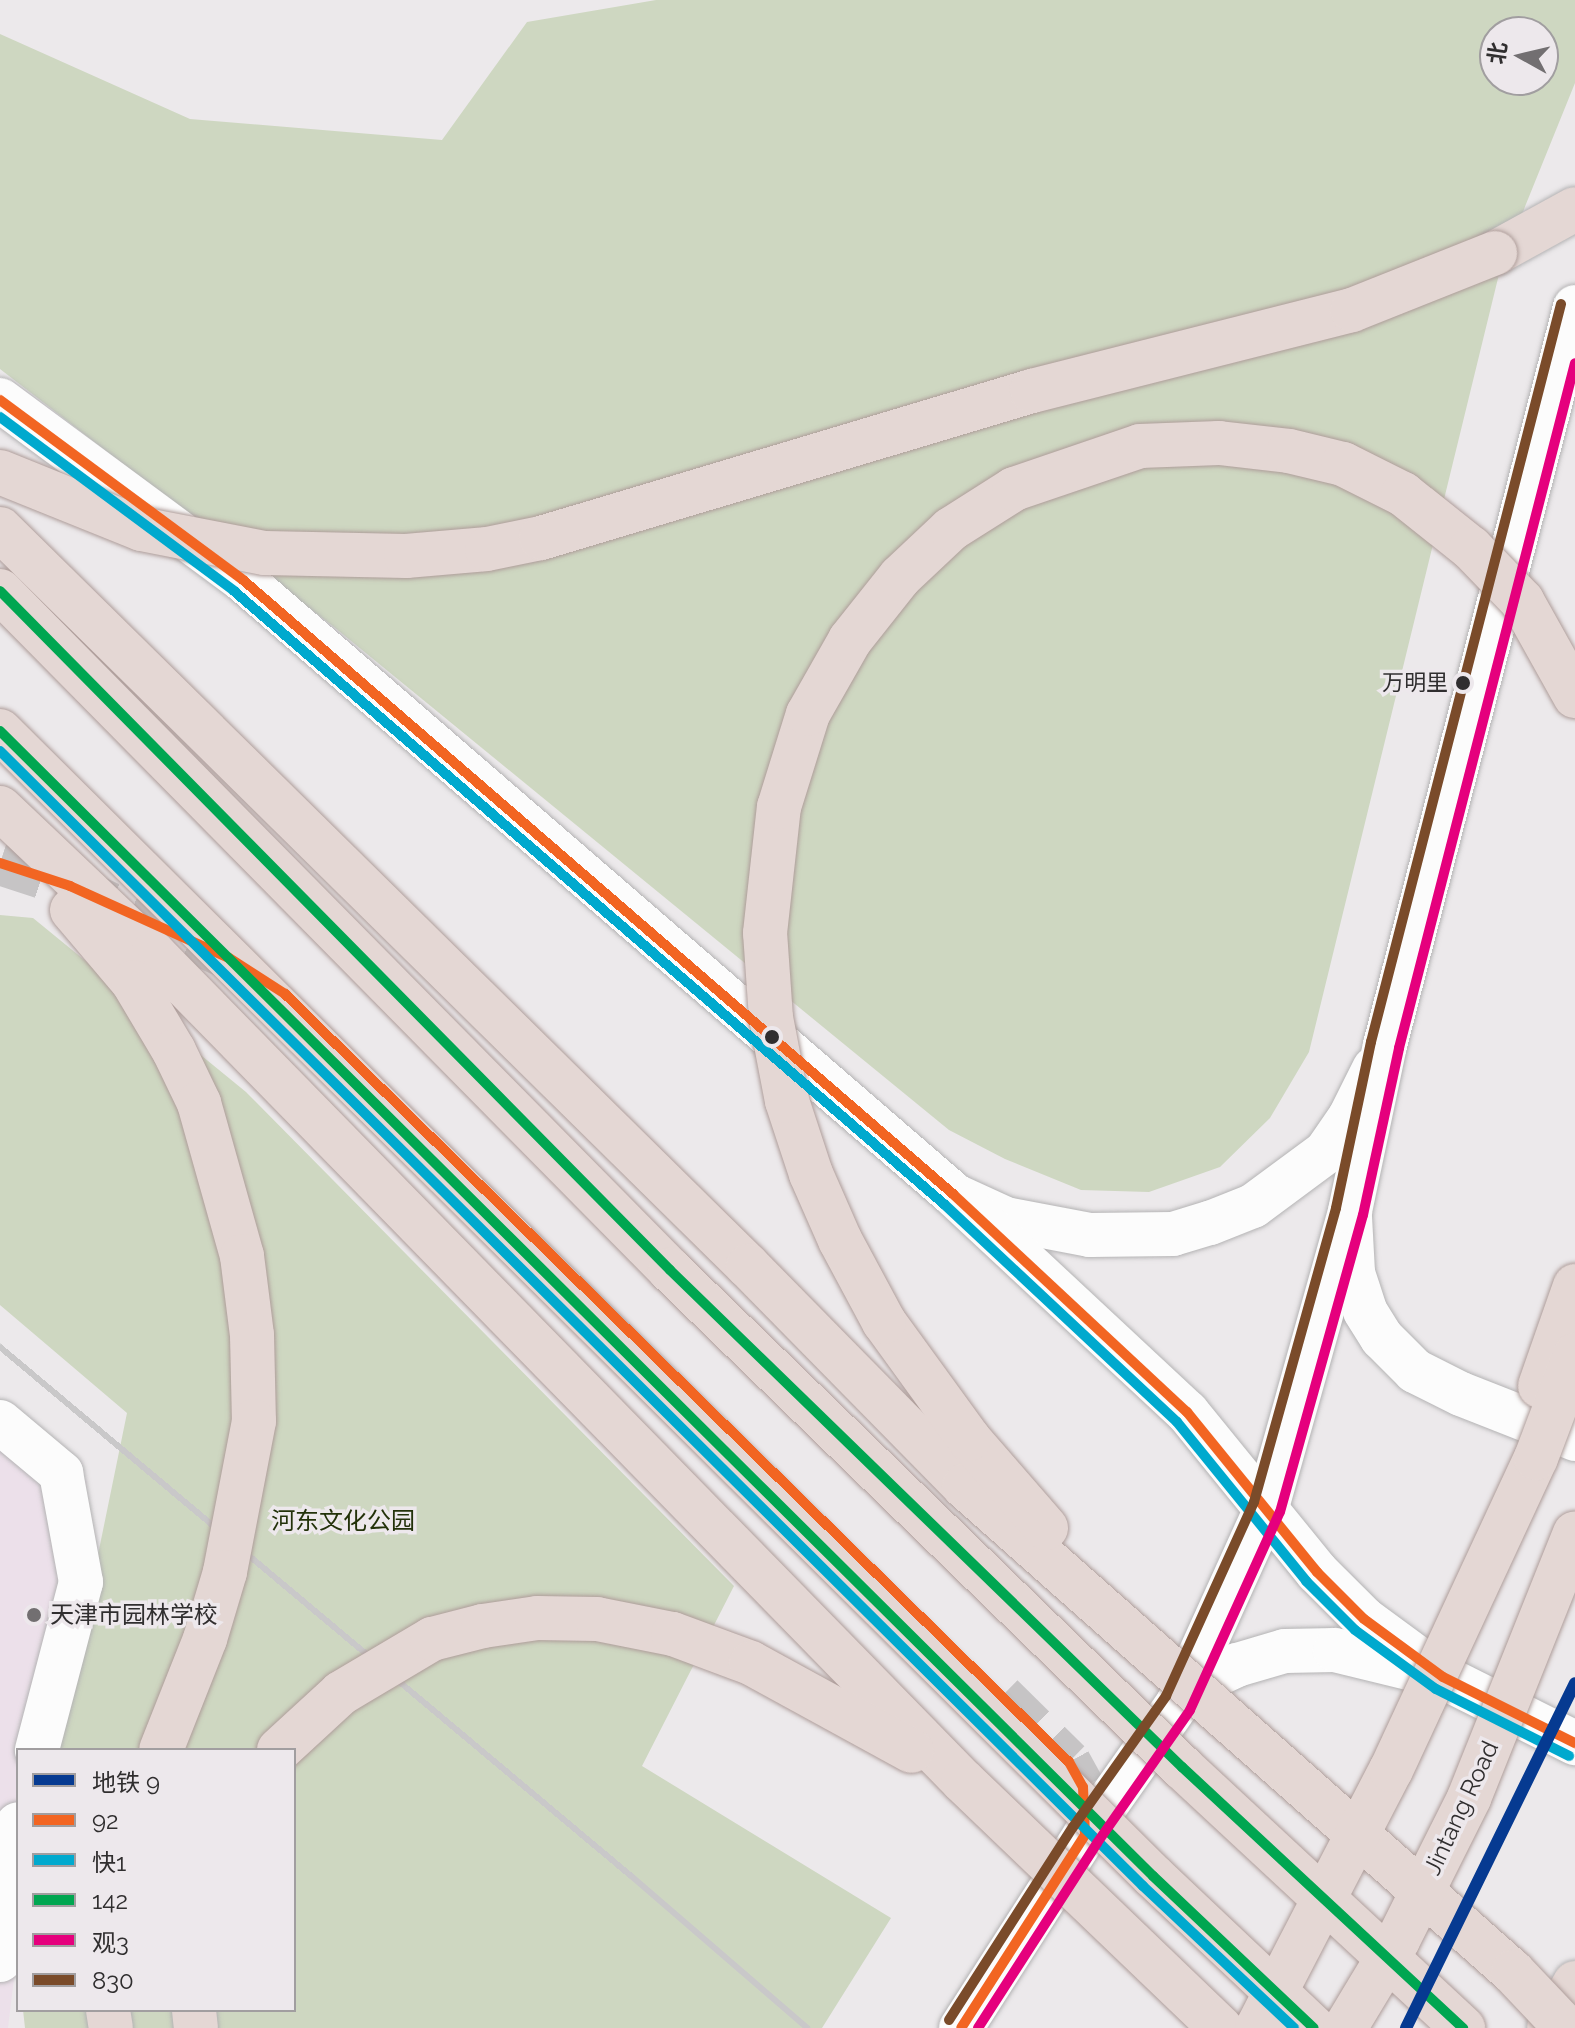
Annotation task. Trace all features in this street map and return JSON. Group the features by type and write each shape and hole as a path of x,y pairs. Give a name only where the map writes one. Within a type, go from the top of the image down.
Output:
{"highway":[{"path":"0,472 141,529 265,553 406,556 487,549 541,538 1032,391 1352,310 1495,253 1575,209"},
{"path":"1171,1685 969,1439 884,1322 840,1240 811,1174 787,1101 771,1018 765,933 779,807 808,714 850,640 900,577 951,529 1014,489 1074,466 1140,446 1219,443 1289,451 1343,464 1403,494 1471,548 1522,601 1575,696"},
{"path":"0,529 714,1233 964,1486 1171,1685 1513,1972 1566,2028"},
{"path":"0,591 693,1292 1182,1767 1463,2028"},
{"path":"0,731 1153,1876 1314,2028"},
{"path":"0,808 165,964 963,1781 1221,2028"},
{"path":"0,827 133,982 174,1051 199,1103 242,1256 252,1335 254,1421 225,1572 205,1639 162,1748"},
{"path":"1485,1560 1575,1286"},
{"path":"1257,2028 1391,1770 1485,1560 1536,1458 1575,1355"},
{"name":"Jintang Road","path":"1345,2028 1398,1940 1469,1798 1575,1533"},
{"path":"281,1748 341,1693 432,1639 483,1626 537,1618 597,1619 673,1634 751,1663 963,1781"},
{"path":"1232,2028 1308,1934"},
{"path":"1549,2028 1575,1983"}],"street":[{"path":"961,2028 1085,1835 1171,1685 1267,1507 1350,1211 1385,1045 1575,307"},
{"path":"0,400 243,580 953,1194 1187,1412 1317,1572 1364,1619 1443,1677 1575,1743"},
{"path":"953,1194 1006,1219 1090,1235 1173,1234 1210,1223 1253,1206 1326,1152 1350,1117 1385,1045"},
{"path":"1350,1211 1353,1273 1365,1311 1382,1338 1415,1371 1461,1394 1575,1439"},
{"path":"0,1422 61,1473 81,1582 38,1748"},
{"path":"1171,1685 1207,1679 1237,1665 1285,1651 1335,1650 1443,1677"},
{"path":"0,1960 1,1887 16,1831"}],"shaded area":[{"name":"天津市园林学校","path":"0,1407 87,1481 47,1748 16,1748 16,1962 8,2028 0,2028"}],"green space":[{"path":"656,0 1575,0 1575,83 1501,266 1309,1052 1270,1118 1220,1167 1149,1192 1081,1190 1005,1159 949,1130 334,627 0,369 0,34 190,119 442,140 527,22"},
{"name":"河东文化公园","path":"0,915 33,918 246,1092 734,1586 642,1766 891,1918 822,2028 25,2028 23,2012 296,2012 296,1748 58,1748 127,1413 0,1305"}],"tunnel":[{"path":"0,863 70,886 227,957"},
{"path":"1002,1696 1069,1762 1083,1787 1087,1819"}],"railway":[{"path":"0,1347 630,1875 807,2028"}],"metro line":[{"name":"9","path":"1406,2028 1575,1683"}],"transit line":[{"name":"830","path":"949,2020 1073,1827 1166,1696 1254,1502 1336,1208 1371,1042 1561,304"},
{"name":"观3","path":"978,2028 1097,1843 1190,1710 1280,1512 1363,1215 1399,1048 1575,363"},
{"name":"92","path":"0,400 243,580 953,1194 1187,1412 1317,1572 1364,1619 1443,1677 1575,1743"},
{"name":"快1","path":"0,417 234,591 944,1204 1177,1422 1306,1581 1355,1630 1436,1689 1569,1756"},
{"name":"142","path":"0,591 670,1270 1182,1767 1463,2028"},
{"name":"142","path":"0,731 1153,1876 1314,2028"},
{"name":"快1","path":"0,751 1143,1886 1294,2028"},
{"name":"92","path":"0,863 70,886 229,958 285,994 1069,1762 1083,1787 1085,1835 961,2028"}],"place":[{"name":"万明里","path":"1463,683"},
{"name":"天津市园林学校","path":"34,1615"}]}
